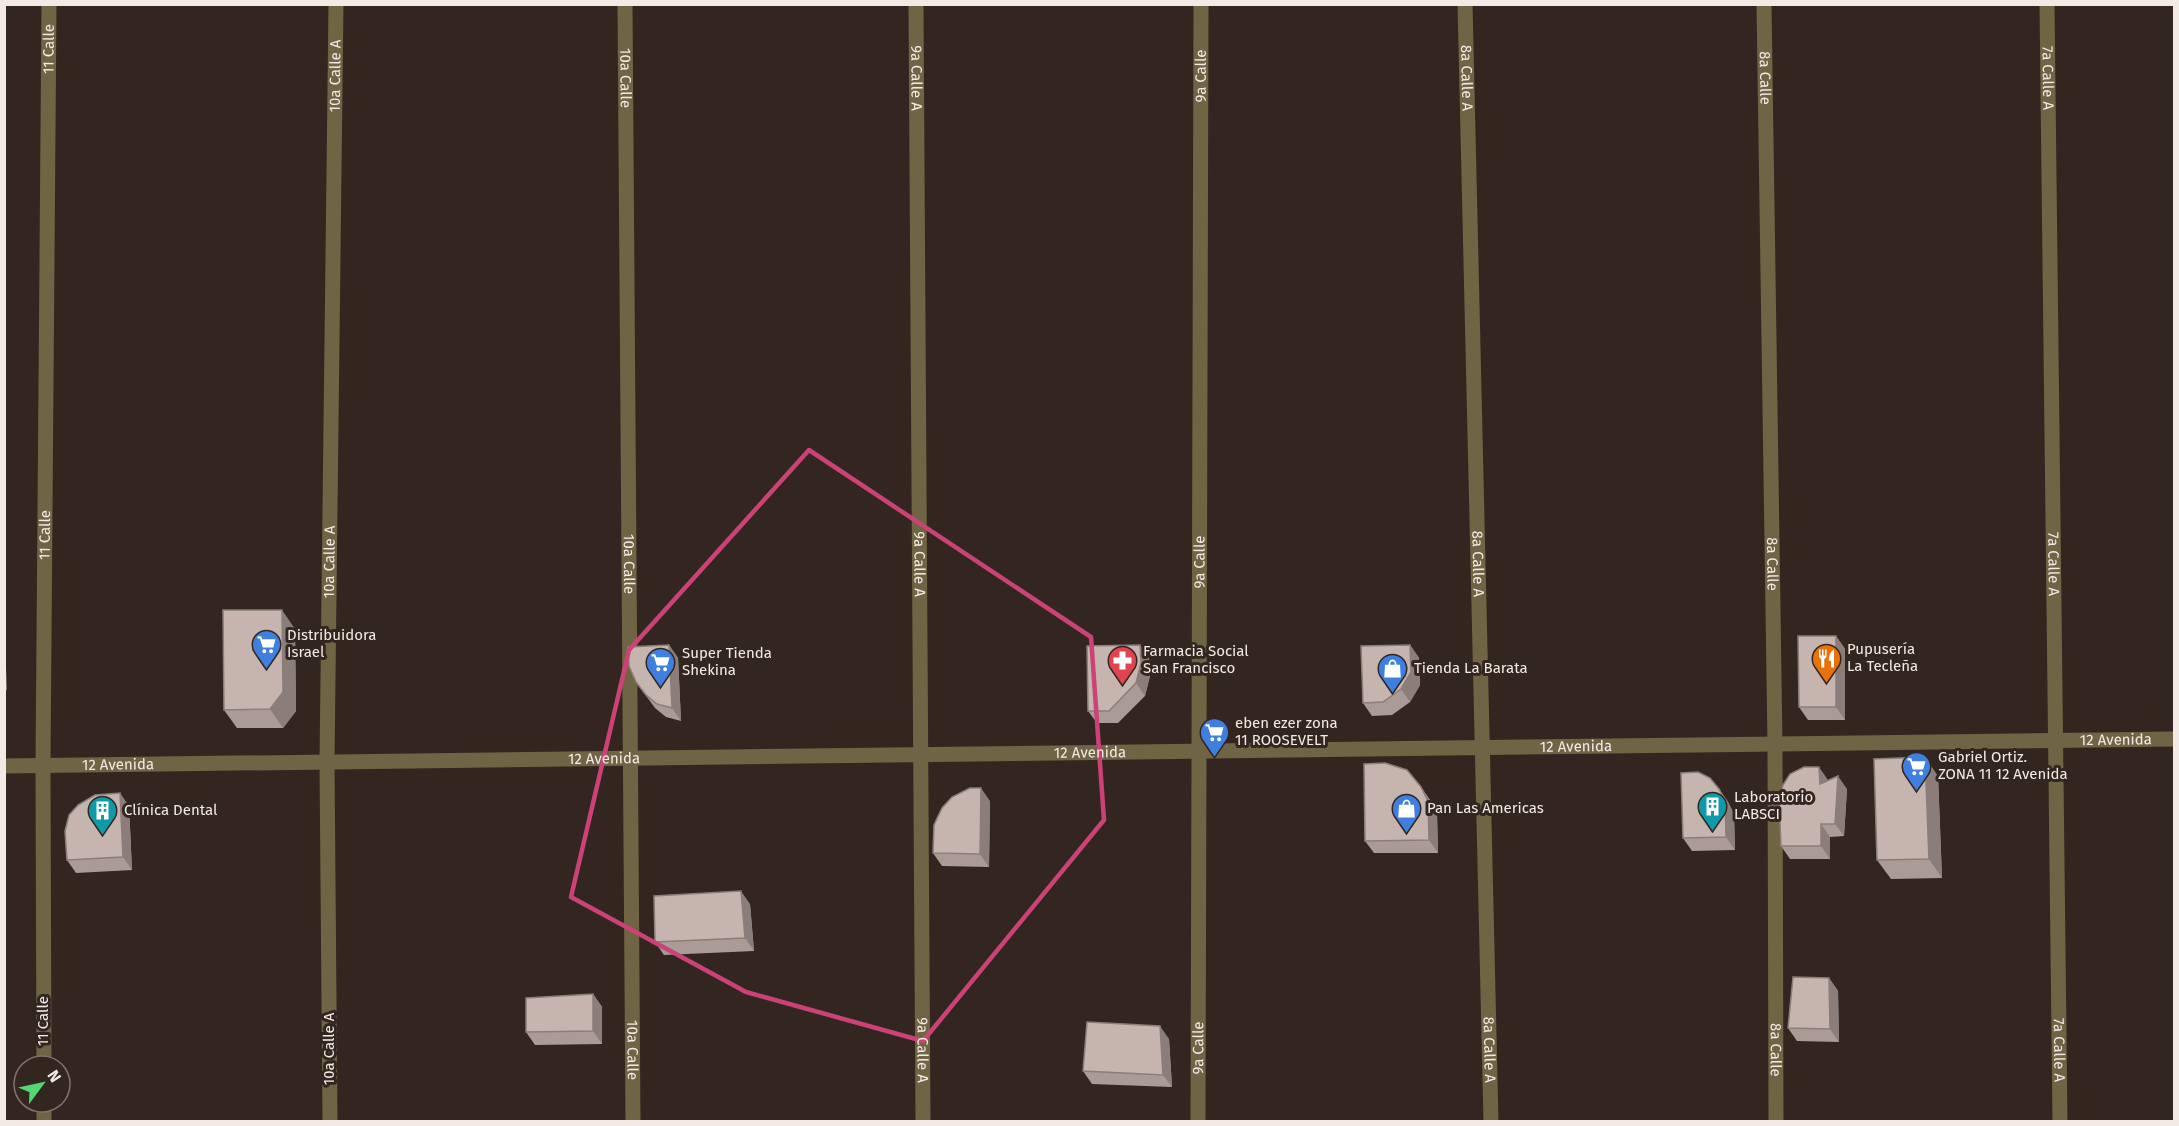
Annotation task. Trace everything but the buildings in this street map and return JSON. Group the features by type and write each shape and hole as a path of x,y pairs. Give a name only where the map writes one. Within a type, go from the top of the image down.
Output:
{"street":[{"name":"11 Calle","path":"44,1054 43,765 49,4"},
{"name":"10a Calle A","path":"330,1122 327,762 336,4"},
{"name":"10a Calle","path":"625,4 633,1122"},
{"name":"9a Calle A","path":"915,4 923,1122"},
{"name":"9a Calle","path":"1198,1122 1201,4"},
{"name":"8a Calle A","path":"1465,4 1491,1122"},
{"name":"8a Calle","path":"1764,4 1775,744 1776,1122"},
{"name":"7a Calle A","path":"2047,4 2060,1122"},
{"name":"12 Avenida","path":"4,766 2175,739"}],"highlighted area":[{"path":"809,450 1091,637 1104,820 923,1041 746,992 571,897 629,650"}],"place":[{"name":"Distribuidora Israel","path":"266,670"},
{"name":"Pupusería La Tecleña","path":"1826,684"},
{"name":"Farmacia Social San Francisco","path":"1122,686"},
{"name":"Super Tienda Shekina","path":"661,688"},
{"name":"Tienda La Barata","path":"1393,694"},
{"name":"eben ezer zona 11 ROOSEVELT","path":"1214,758"},
{"name":"Gabriel Ortiz. ZONA 11 12 Avenida","path":"1917,792"},
{"name":"Laboratorio LABSCI","path":"1713,832"},
{"name":"Pan Las Americas","path":"1406,834"},
{"name":"Clínica Dental","path":"103,836"}]}
